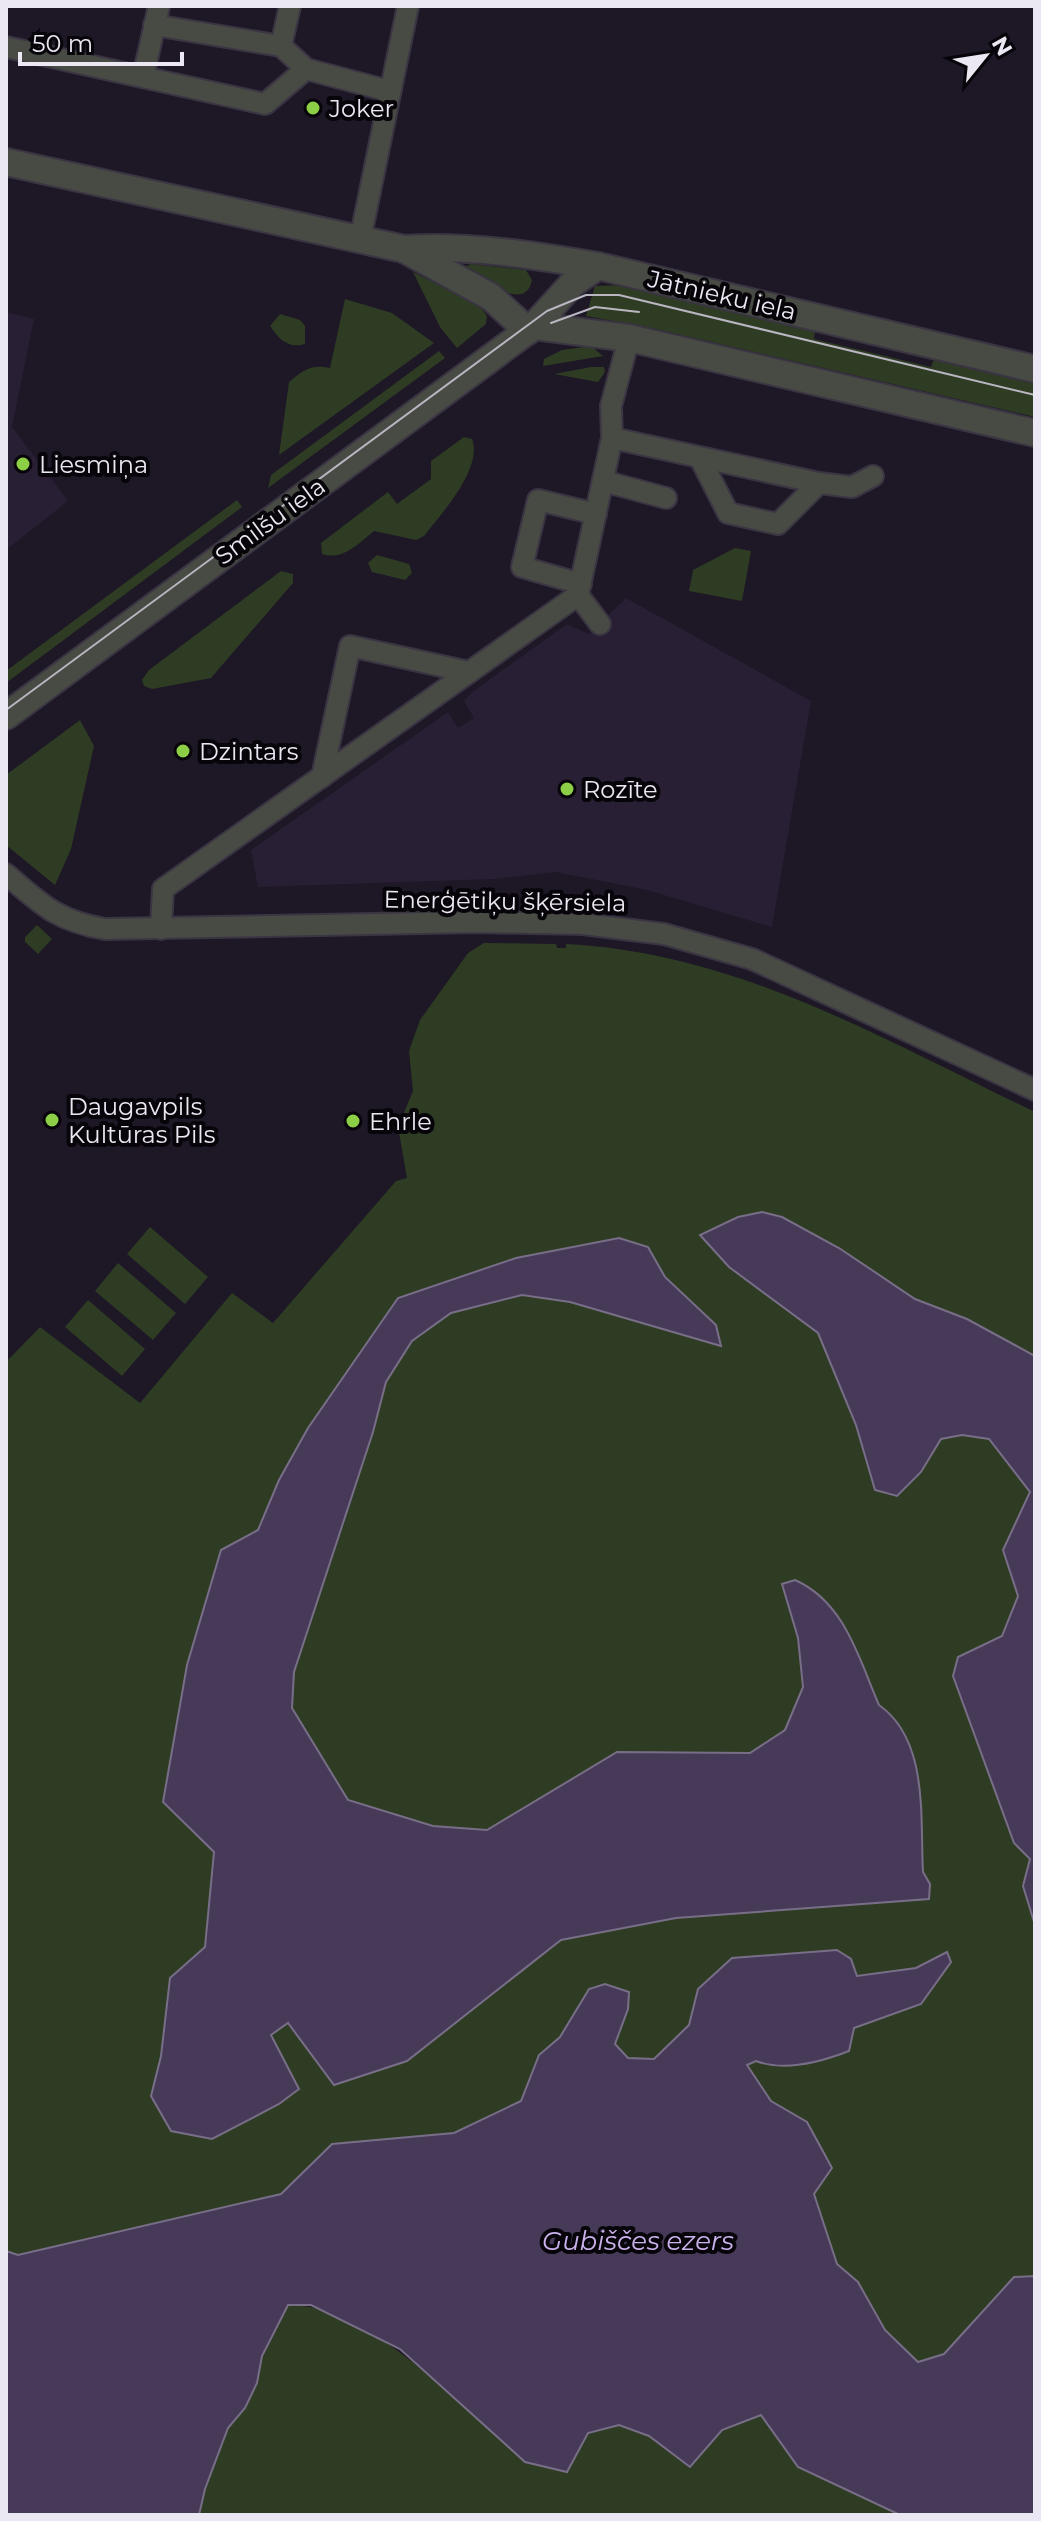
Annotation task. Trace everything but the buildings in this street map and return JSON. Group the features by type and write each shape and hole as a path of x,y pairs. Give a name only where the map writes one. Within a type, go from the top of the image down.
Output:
{"street":[{"path":"281,46 290,6"},
{"path":"360,240 408,6"},
{"path":"143,77 156,16 281,46 306,69 389,91"},
{"path":"6,47 265,104 306,69"},
{"name":"Jātnieku iela","path":"6,162 404,249 432,247 520,254 598,266 1035,369"},
{"name":"Jātnieku iela","path":"404,249 491,297 531,329"},
{"name":"Smilšu iela","path":"6,716 531,329 573,283 598,266"},
{"path":"531,329 629,338 1035,433"},
{"path":"161,929 163,889 469,672 580,589 612,438 611,406 629,338"},
{"path":"612,438 819,483 852,487 873,476"},
{"path":"700,458 728,513 778,524 819,483"},
{"path":"603,481 666,498"},
{"path":"596,514 538,500 522,567 580,589 600,624"},
{"path":"322,777 350,646 469,672"},
{"name":"Enerģētiķu šķērsiela","path":"6,874 73,924 105,929 476,922 583,924 664,934 752,959 1035,1090"}],"shaded area":[{"name":"Liesmiņa","path":"6,312 34,319 12,427 68,501 6,550"},
{"name":"Rozīte","path":"626,598 811,701 772,927 647,890 556,872 494,879 258,887 251,850 448,712 458,728 474,718 464,701 472,692 567,624 589,634"}],"green space":[{"path":"471,264 526,270 532,280 522,294 505,292 470,273 465,267"},
{"path":"413,272 479,305 487,316 486,324 457,348 440,327"},
{"path":"622,285 815,331 814,339 931,367 934,359 1035,383 1035,417 651,328 586,316 595,286"},
{"path":"345,299 392,313 434,343 279,455 289,382 308,369 330,368"},
{"path":"280,314 300,320 305,326 305,344 289,344 277,335 270,326"},
{"path":"591,346 603,356 543,366 544,359 562,350"},
{"path":"439,351 445,358 268,488 271,475"},
{"path":"604,367 605,372 598,382 554,374"},
{"path":"464,437 472,439 472,464 450,504 424,536 416,540 374,531 344,553 322,554 321,543 388,492 397,504 431,479 431,461"},
{"path":"237,500 242,507 6,683 6,671"},
{"path":"735,548 751,551 742,601 689,591 693,570"},
{"path":"377,555 409,564 412,573 405,580 372,572 368,563"},
{"path":"281,571 293,574 293,583 211,678 152,689 144,686 142,680 149,670"},
{"path":"80,720 94,746 71,849 55,885 6,845 6,775"},
{"path":"37,925 52,939 38,954 25,942 25,937"},
{"path":"484,943 556,944 557,948 566,948 566,944 630,951 691,964 808,1004 1035,1112 1035,1392 729,1267 818,1333 856,1425 865,1434 909,1390 989,1439 1029,1490 1035,1452 1035,2515 199,2515 205,2489 228,2427 245,2408 257,2383 262,2357 288,2305 319,2309 383,2340 446,2389 525,2462 454,2179 333,2144 281,2194 6,2260 6,1362 40,1327 140,1403 232,1293 273,1323 396,1181 407,1178 398,1127 413,1091 409,1051 420,1020 468,953","holes":["340,1379 365,1456 294,1672 292,1708 360,1828 379,1810 433,1826 487,1830 188,2084 250,1839"]},
{"path":"150,1227 208,1277 185,1304 127,1254"},
{"path":"118,1263 176,1313 153,1340 95,1291"},
{"path":"88,1300 145,1349 122,1376 65,1327"}],"water":[{"path":"762,1212 782,1217 839,1248 915,1299 967,1319 1035,1356 1035,1925 1023,1886 1030,1859 1014,1843 953,1676 958,1657 1002,1636 1018,1596 1003,1550 1030,1492 989,1439 962,1435 941,1439 921,1472 897,1496 875,1490 856,1425 818,1333 729,1267 700,1235 738,1217"},
{"path":"619,1238 648,1247 665,1277 716,1325 721,1346 570,1302 522,1295 451,1313 412,1341 386,1382 373,1432 294,1672 292,1708 348,1800 433,1826 487,1830 617,1752 750,1753 785,1730 803,1687 798,1638 782,1584 795,1580 826,1602 838,1617 857,1651 879,1705 895,1720 907,1738 919,1781 923,1872 930,1884 929,1899 676,1918 561,1940 407,2061 334,2085 288,2023 271,2035 299,2089 279,2104 212,2139 171,2131 151,2096 161,2056 170,1978 205,1947 214,1852 163,1802 187,1665 221,1550 258,1530 279,1480 308,1428 398,1298 516,1258"},
{"name":"Gubiščes ezers","path":"837,1950 851,1959 857,1976 916,1968 947,1952 951,1962 921,2004 854,2028 849,2051 791,2066 756,2061 747,2065 771,2101 807,2122 832,2168 814,2194 837,2264 858,2282 885,2330 918,2362 944,2354 1014,2277 1035,2276 1035,2515 900,2515 798,2467 761,2415 722,2430 690,2467 649,2436 619,2425 588,2433 567,2472 525,2462 400,2349 311,2305 288,2305 262,2356 257,2383 245,2408 228,2428 205,2489 199,2515 6,2515 6,2251 18,2255 281,2194 332,2144 454,2133 521,2101 539,2055 560,2037 589,1989 605,1984 629,1992 628,2009 615,2044 628,2058 654,2059 689,2025 698,1989 732,1958"}],"tram line":[{"path":"6,710 547,311 586,295 619,295 1035,395"},
{"path":"551,323 595,307 639,312"}],"place":[{"name":"Joker","path":"313,108"},
{"name":"Liesmiņa","path":"23,464"},
{"name":"Dzintars","path":"183,751"},
{"name":"Rozīte","path":"567,789"},
{"name":"Daugavpils Kultūras Pils","path":"52,1120"},
{"name":"Ehrle","path":"353,1121"}]}
